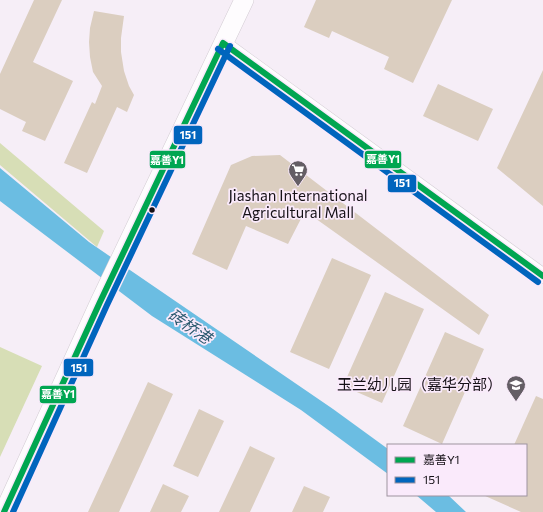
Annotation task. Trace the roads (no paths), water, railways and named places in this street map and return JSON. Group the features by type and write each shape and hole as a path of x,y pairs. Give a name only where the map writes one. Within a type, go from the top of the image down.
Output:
{"street":[{"path":"4,512 100,302 244,0"},
{"path":"223,43 543,276"}],"water":[{"name":"砖桥港","path":"0,168 89,242 333,409 387,448 387,473 301,410 152,316 0,201"},
{"path":"417,496 449,496 466,512 436,512"}],"place":[{"name":"Jiashan International Agricultural Mall","path":"298,187"},
{"name":"玉兰幼儿园（嘉华分部）","path":"516,402"}]}
